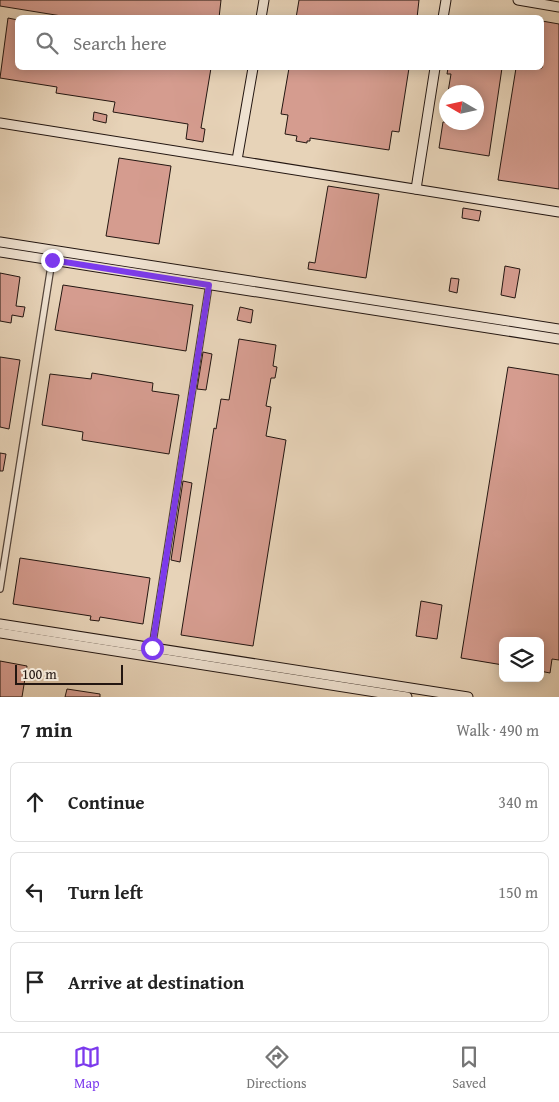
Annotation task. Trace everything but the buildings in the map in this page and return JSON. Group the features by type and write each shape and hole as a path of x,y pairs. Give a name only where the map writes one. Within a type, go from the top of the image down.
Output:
{"street":[{"path":"262,15 264,0"},
{"path":"444,15 446,0"},
{"path":"518,0 559,7"},
{"path":"237,160 252,70"},
{"path":"416,189 435,70"},
{"path":"0,123 559,212"},
{"path":"0,242 559,328"},
{"path":"0,589 54,250"},
{"path":"0,252 559,339"},
{"path":"152,652 211,274"},
{"path":"0,624 407,697"},
{"path":"0,633 152,652 468,697"}],"route":[{"path":"52,260 209,285 152,648"}]}
